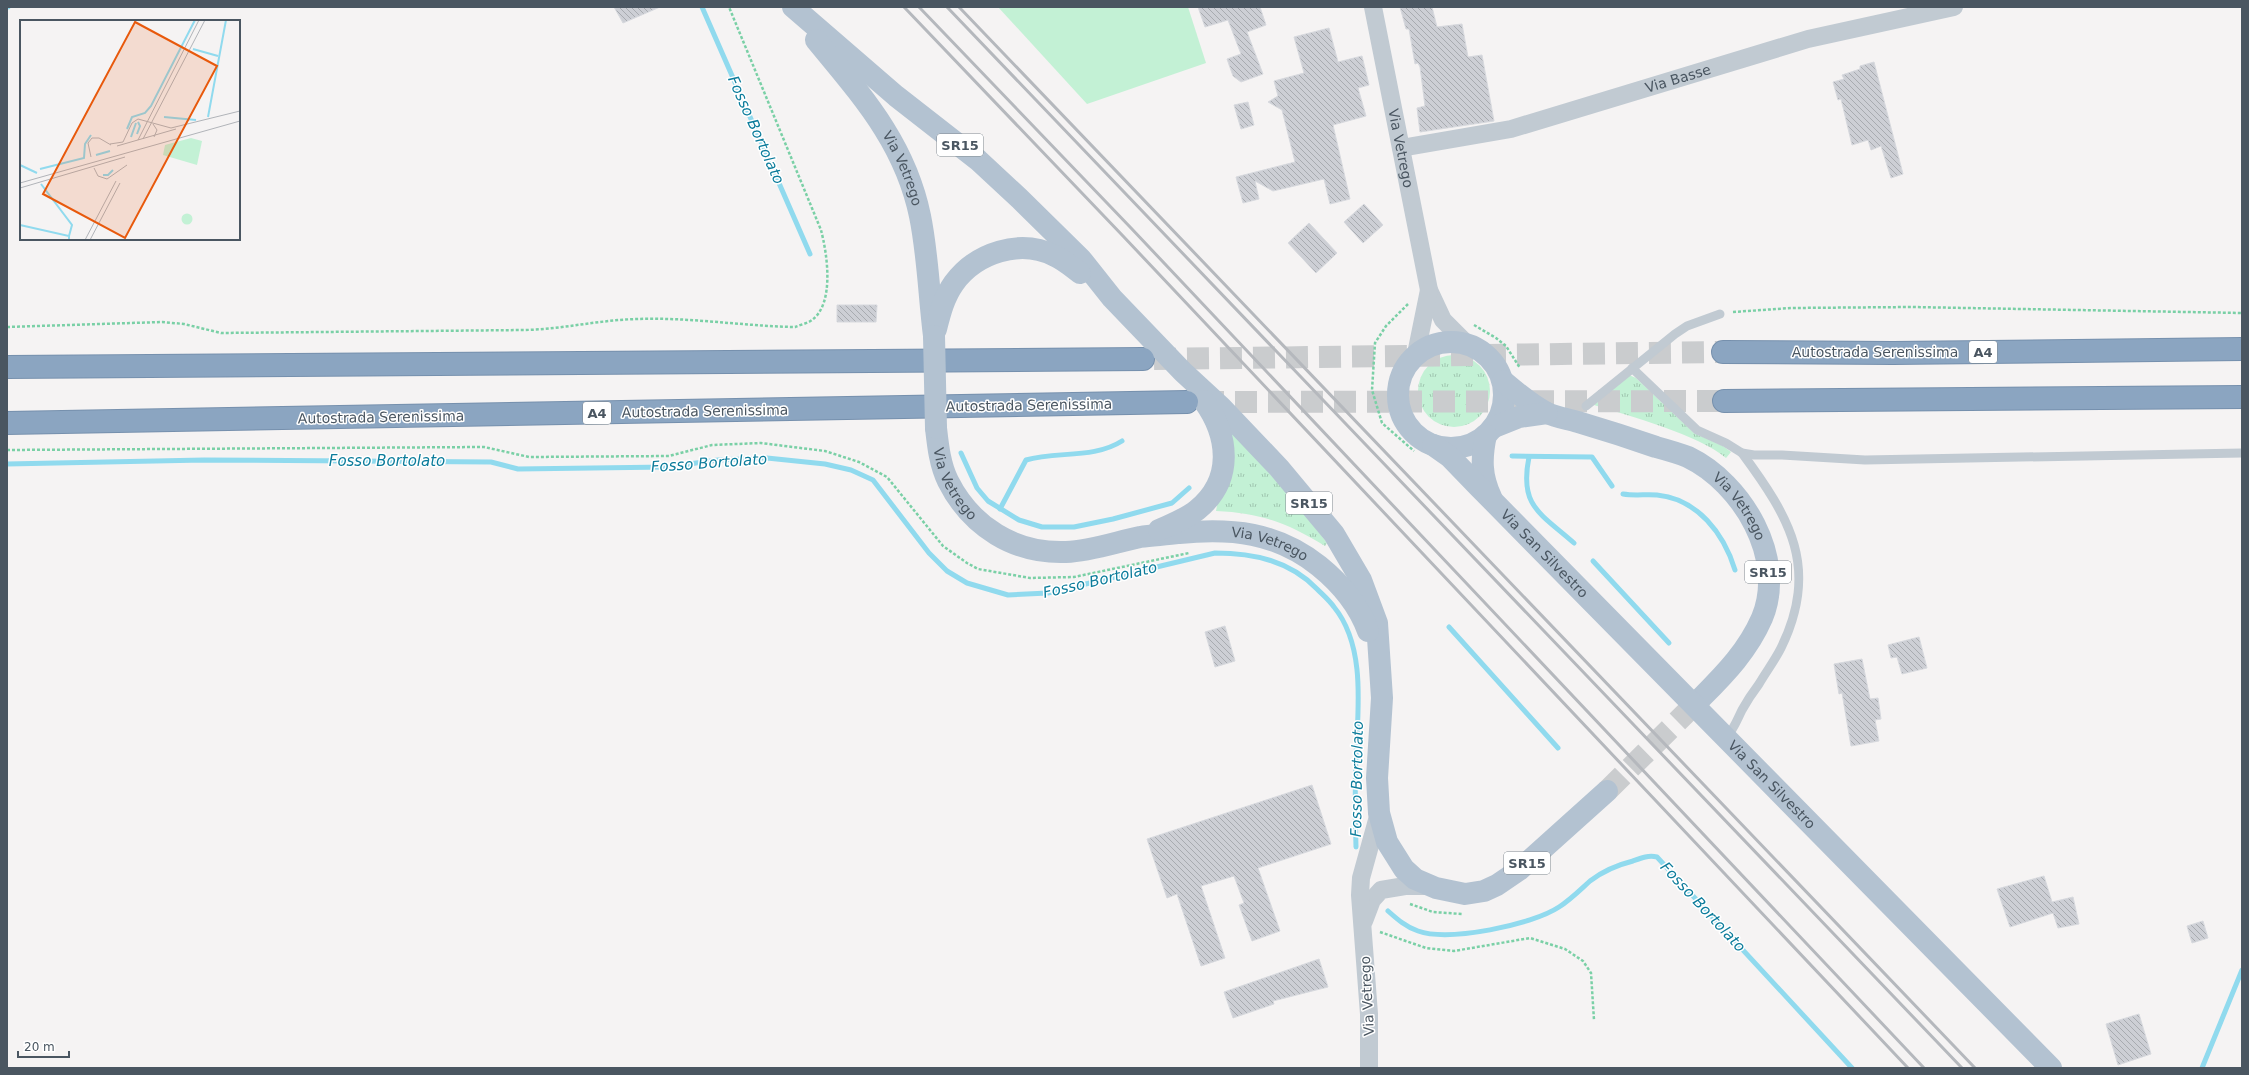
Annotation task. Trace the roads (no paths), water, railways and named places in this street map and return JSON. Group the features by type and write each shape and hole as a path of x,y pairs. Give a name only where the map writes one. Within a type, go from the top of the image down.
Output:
{"highway":[{"name":"Autostrada Serenissima","path":"1723,352 1893,353 2242,349"},
{"path":"7,367 1142,359"},
{"path":"1724,401 2242,397"},
{"name":"Autostrada Serenissima","path":"7,423 1187,402"}],"main road":[{"name":"Via Vetrego","path":"789,7 871,108 896,147 905,167 917,202 924,239 934,336 936,428 942,464 948,481 974,517 995,534 1015,545 1040,551 1073,551 1142,537 1221,530 1251,534 1288,545 1306,556 1330,575 1349,597 1365,622 1381,666"},
{"name":"Via Vetrego","path":"793,7 896,96 978,160 1080,259 1112,298 1183,372 1221,407 1278,468 1334,534 1361,580 1374,612 1378,631 1382,698 1378,778 1379,813 1382,829 1394,856 1404,869 1415,879 1429,886 1465,894 1484,891 1497,885 1519,870 1607,791"},
{"name":"SR15","path":"934,336 946,296 960,276 980,260 1011,248 1042,250 1054,255 1112,298"},
{"name":"Via Vetrego","path":"1490,431 1502,412 1504,397 1503,381 1495,364 1482,351 1469,334 1431,345 1416,354 1405,368 1399,386 1399,404 1405,421 1417,435 1433,444 1446,448 1461,447 1474,442 1490,431 1519,417 1547,413"},
{"name":"SR15","path":"1142,537 1184,518 1198,509 1213,492 1223,468 1224,447 1221,430 1210,409 1183,372"},
{"name":"Via Vetrego","path":"1503,381 1519,395 1547,413 1680,454 1702,465 1720,478 1734,492 1756,528 1765,552 1769,577 1762,617 1752,639 1738,659 1702,697"},
{"name":"Via San Silvestro","path":"1490,431 1482,467 1484,482 1493,502"},
{"name":"Via San Silvestro","path":"1433,444 1450,457 2051,1068"}],"street":[{"name":"Via Vetrego","path":"1373,7 1429,290 1443,320 1469,334"},
{"name":"Via Basse","path":"1402,148 1511,129 1808,39 1954,7"},
{"name":"Via Vetrego","path":"1416,354 1429,290"},
{"name":"Via Vetrego","path":"1369,1068 1369,1014 1360,895 1361,878 1379,813"},
{"name":"Via Vetrego","path":"1363,923 1372,900 1381,890 1405,886 1429,886"}],"lane":[{"path":"1586,406 1632,368 1687,326 1720,314"},
{"path":"1632,368 1697,430 1726,443 1742,453 1774,496 1784,516 1797,552 1800,580 1794,615 1781,648 1742,711 1733,730 1726,738"},
{"path":"1742,453 1754,455 1782,455 1865,460 2242,453"}],"waterway":[{"name":"Fosso Bortolato","path":"702,7 810,254"},
{"path":"1000,509 1026,460 1038,457 1087,453 1111,447 1122,441"},
{"path":"961,453 977,488 988,501 1019,520 1042,527 1074,527 1113,519 1172,503 1189,488"},
{"path":"1512,456 1592,457 1612,486"},
{"path":"1529,457 1527,487 1530,498 1542,516 1574,543"},
{"name":"Fosso Bortolato","path":"7,464 204,460 491,462 518,469 667,467 718,460 767,458 825,464 851,470 873,480 929,553 947,571 967,583 1008,595 1048,593 1215,553 1229,553 1270,560 1283,565 1306,579 1326,598 1334,607 1344,623 1351,640 1356,659 1358,678 1355,779 1356,847"},
{"path":"1623,494 1657,495 1672,498 1685,503 1697,511 1707,520 1724,544 1735,570"},
{"path":"1593,561 1669,643"},
{"path":"1449,627 1558,748"},
{"name":"Fosso Bortolato","path":"1388,911 1398,920 1410,927 1418,931 1432,934 1469,933 1490,930 1530,920 1546,914 1559,907 1600,874 1621,864 1645,857 1657,857 1852,1068"},
{"path":"2202,1068 2242,970"}],"tunnel":[{"path":"1154,359 1723,352"},
{"path":"1202,402 1724,401"},
{"path":"1607,791 1702,697"}],"railway":[{"path":"904,7 1123,236 1908,1068"},
{"path":"919,7 1131,228 1924,1068"},
{"path":"947,7 1962,1068"},
{"path":"959,7 1975,1068"}]}
